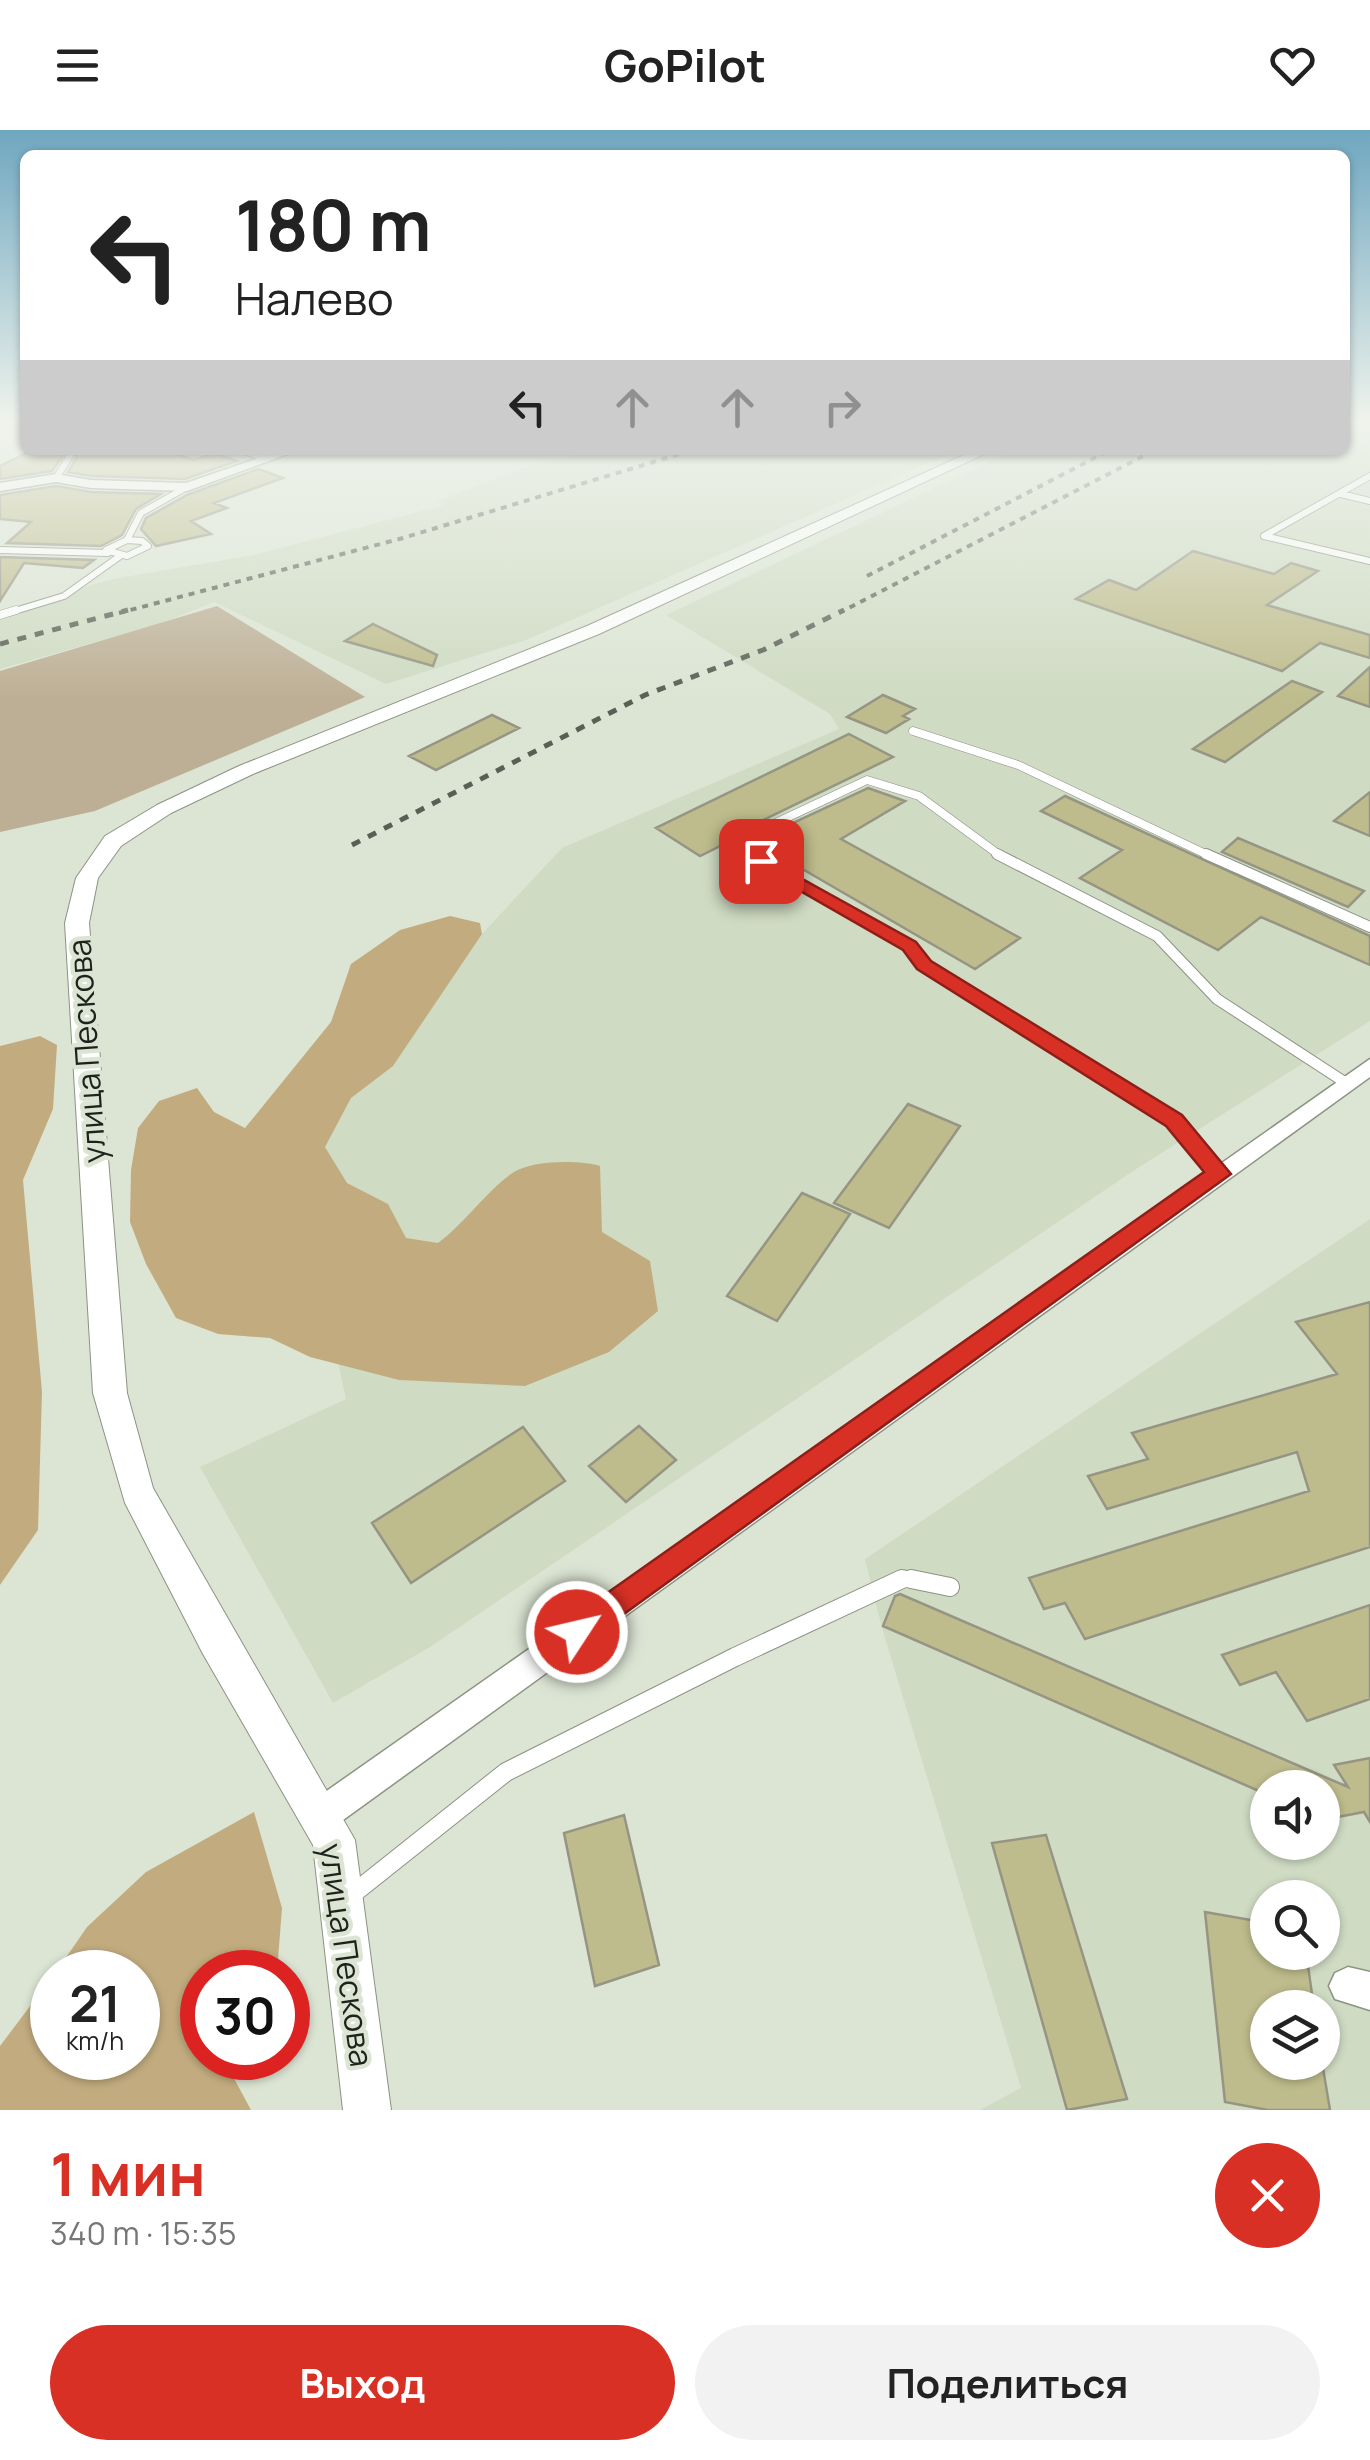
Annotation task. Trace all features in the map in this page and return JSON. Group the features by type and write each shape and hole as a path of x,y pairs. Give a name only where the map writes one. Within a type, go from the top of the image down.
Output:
{"street":[{"name":"улица Пескова","path":"368,2110 334,1840 217,1641 137,1492 110,1393 77,923 87,878 113,841 180,801 246,770 593,630 843,515"},
{"path":"320,1816 1370,1066"}],"lane":[{"path":"127,540 129,524 138,515"},
{"path":"1302,515 1264,536 1370,560"},
{"path":"0,615 64,596 120,556 141,552 148,546 142,541 127,540 108,547 108,553"},
{"path":"0,550 120,556"},
{"path":"913,731 1018,765 1370,928"},
{"path":"1219,1174 1174,1120 924,965 910,946 731,844 867,780 892,785 919,796 992,852 1156,936 1217,999 1346,1083"},
{"path":"342,1902 506,1772 734,1657 905,1578 950,1587"}],"shaded area":[{"path":"404,515 809,515 526,640 386,684 214,602 162,623 0,669 0,611 113,579 254,555"},
{"path":"877,515 1370,515 1370,1021 1133,1171 430,1647 333,1703 200,1467 346,1399 288,1130 562,848 839,729 830,714 666,615"},
{"path":"217,606 365,697 95,811 0,832 0,671"},
{"path":"450,916 480,923 482,934 393,1066 351,1098 325,1147 347,1183 388,1204 406,1238 438,1243 514,1172 557,1162 600,1166 602,1232 650,1261 658,1311 609,1352 525,1386 399,1380 310,1357 270,1338 218,1334 176,1318 146,1264 130,1222 131,1170 138,1128 159,1101 197,1088 214,1112 245,1128 331,1022 351,964 400,930"},
{"path":"40,1036 57,1045 53,1109 23,1180 42,1392 38,1530 0,1585 0,1046"},
{"path":"1370,1219 1370,2110 980,2110 1021,2088 882,1628 865,1559"},
{"path":"254,1812 282,1908 279,1950 180,1950 180,2080 235,2080 251,2110 0,2110 0,2046 30,2006 30,2080 160,2080 160,1950 71,1950 87,1927 146,1872"}],"building":[{"path":"0,515 133,515 122,535 101,546 7,543 31,522 0,519"},
{"path":"207,515 191,521 211,534 156,546 141,529 146,518"},
{"path":"1193,551 1274,574 1291,563 1318,571 1267,605 1370,635 1370,658 1320,643 1282,671 1076,599 1109,580 1136,590"},
{"path":"0,557 94,560 83,568 24,563 0,601"},
{"path":"373,624 437,655 433,666 345,641"},
{"path":"1370,667 1370,707 1338,696"},
{"path":"1292,681 1322,692 1225,762 1193,749"},
{"path":"883,695 915,709 903,716 909,719 886,733 847,717"},
{"path":"492,715 519,728 436,770 409,756"},
{"path":"849,734 893,757 728,837 724,844 700,856 656,828"},
{"path":"868,788 905,801 841,839 1020,938 975,969 754,841"},
{"path":"1370,792 1370,836 1334,821"},
{"path":"1065,796 1370,936 1370,965 1261,917 1218,950 1080,878 1122,850 1041,811"},
{"path":"1238,838 1364,891 1348,907 1222,852"},
{"path":"908,1104 960,1126 889,1228 834,1203"},
{"path":"802,1193 850,1214 777,1321 727,1296"},
{"path":"1370,1302 1370,1547 1085,1639 1065,1603 1044,1609 1029,1578 1309,1491 1297,1452 1107,1509 1088,1476 1148,1459 1132,1433 1337,1374 1296,1322"},
{"path":"639,1426 676,1460 626,1502 589,1466"},
{"path":"523,1427 565,1481 411,1583 372,1523"},
{"path":"900,1594 1309,1770 1250,1770 1250,1787 883,1626 895,1596"},
{"path":"1370,1605 1370,1699 1307,1721 1276,1672 1240,1685 1222,1655"},
{"path":"1370,1758 1370,1822 1364,1812 1340,1817 1340,1784 1348,1787 1334,1765"},
{"path":"624,1815 659,1965 595,1986 564,1833"},
{"path":"1046,1835 1127,2099 1067,2110 992,1843"},
{"path":"1205,1912 1250,1920 1250,1970 1309,1970 1311,1990 1250,1990 1250,2080 1325,2080 1330,2110 1268,2110 1225,2102"}],"railway":[{"path":"119,613 477,515"},
{"path":"867,576 984,515"},
{"path":"839,613 1028,515"},
{"path":"0,644 128,610"},
{"path":"352,845 645,695 763,650 844,610"}],"route":[{"path":"577,1632 1219,1174 1174,1120 924,965 910,946 761,861"}]}
